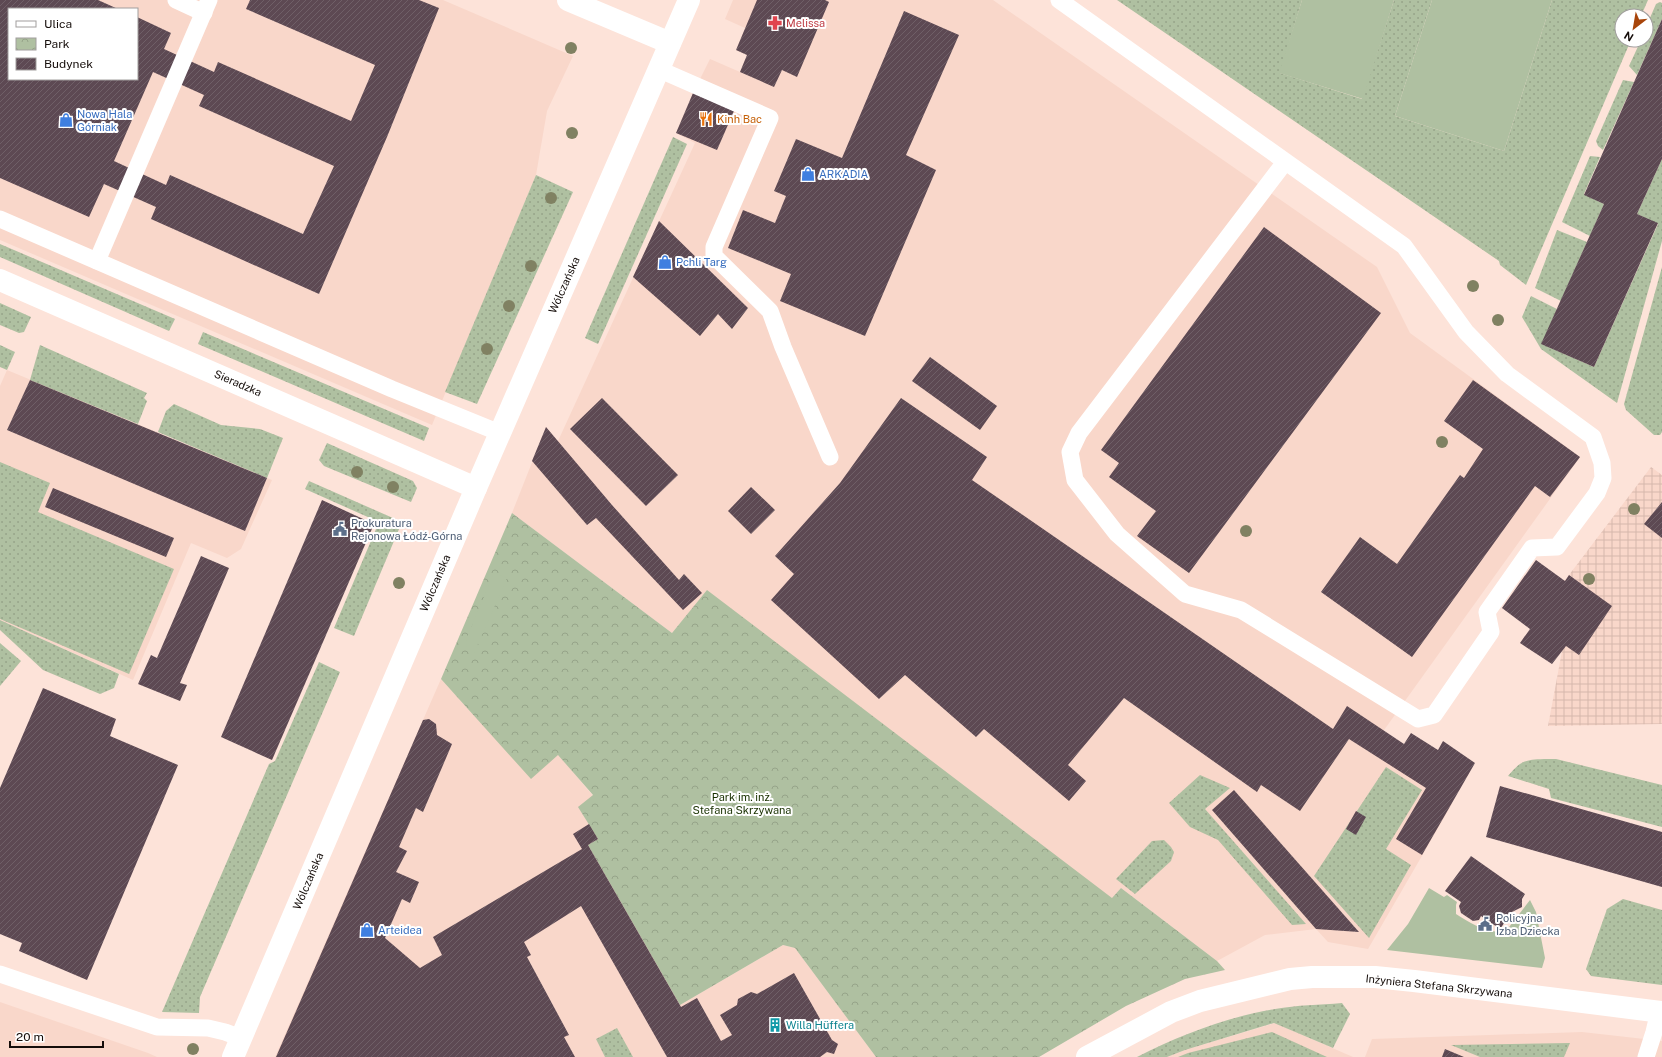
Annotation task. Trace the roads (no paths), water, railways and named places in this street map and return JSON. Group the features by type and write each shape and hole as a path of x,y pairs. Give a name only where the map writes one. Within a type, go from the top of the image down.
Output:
{"street":[{"path":"568,0 670,43"},
{"name":"Wólczańska","path":"237,1048 476,488 689,0"},
{"name":"Sieradzka","path":"0,280 476,488"},
{"name":"Inżyniera Stefana Skrzywana","path":"1087,1057 1171,1012 1200,1001 1290,979 1312,977 1375,977 1660,1011"}],"lane":[{"path":"97,261 207,6 176,0"},
{"path":"1059,0 1404,246 1466,332 1507,374 1593,437 1602,462 1603,478 1597,493 1557,547 1532,548 1487,612 1491,632 1434,715 1418,719 1241,610 1185,594 1117,534 1076,480 1070,452 1079,432 1285,162"},
{"path":"658,69 770,118 714,247 714,256 770,311 783,347 830,457"},
{"path":"0,219 392,389 500,433"},
{"path":"0,974 157,1027 208,1028 225,1032 237,1048"},
{"path":"1646,1057 1660,1011"}],"place":[{"name":"Melissa","path":"775,23"},
{"name":"Kinh Bac","path":"706,119"},
{"name":"Nowa Hala Górniak","path":"66,120"},
{"name":"ARKADIA","path":"808,174"},
{"name":"Pchli Targ","path":"665,262"},
{"name":"Prokuratura Rejonowa Łódź-Górna","path":"340,529"},
{"name":"Policyjna Izba Dziecka","path":"1485,924"},
{"name":"Arteidea","path":"367,930"},
{"name":"Willa Hüffera","path":"775,1025"}],"park label":[{"name":"Park im. inż. Stefana Skrzywana","path":"742,803"}]}
